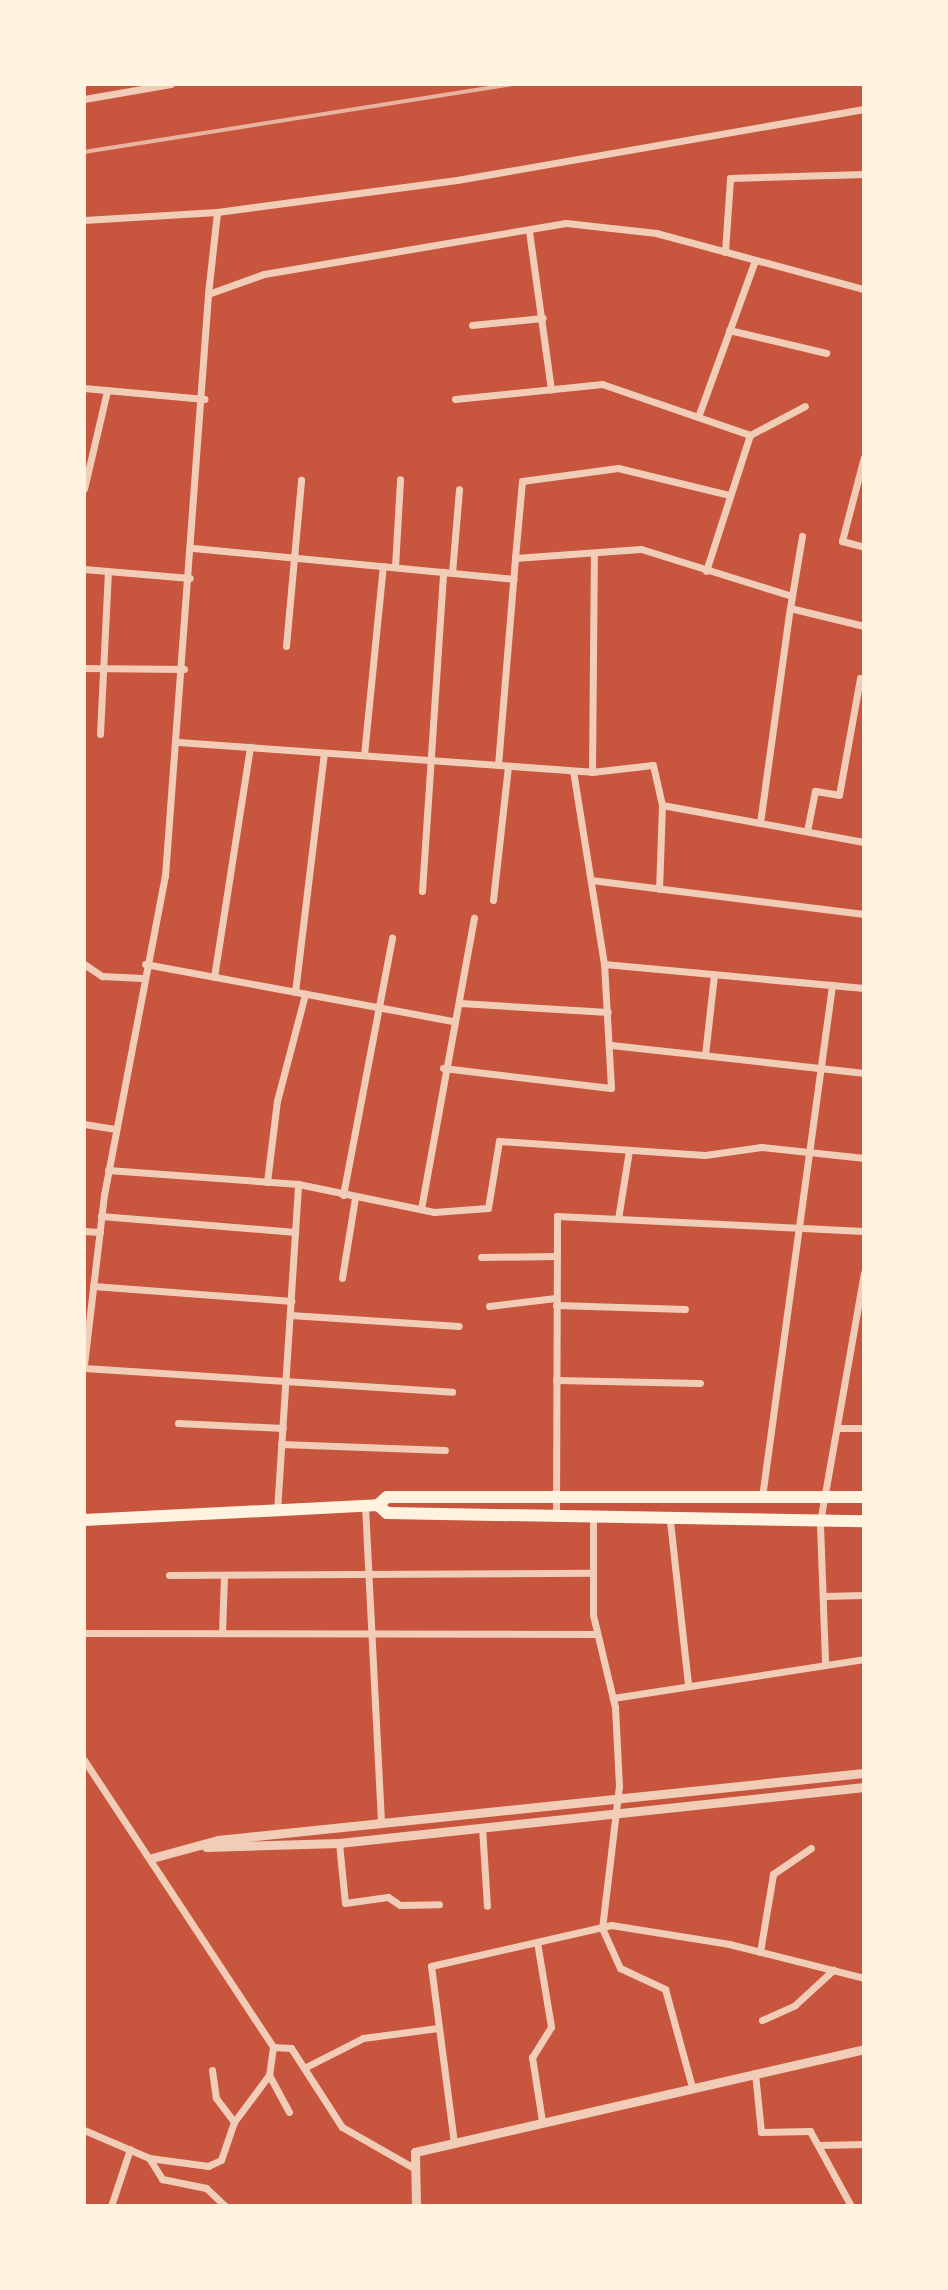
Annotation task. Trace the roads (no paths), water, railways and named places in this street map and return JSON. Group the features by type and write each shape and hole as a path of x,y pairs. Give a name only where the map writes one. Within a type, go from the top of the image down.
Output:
{"main road":[{"path":"84,1520 371,1505 387,1497 864,1497"},
{"path":"371,1505 387,1513 556,1519 864,1521"}],"street":[{"path":"84,99 171,84"},
{"path":"84,220 217,212 457,180 864,109"},
{"path":"725,252 730,178 864,174"},
{"path":"217,212 208,294 205,399 184,669 165,876 142,978 108,1170 84,1366 452,1392"},
{"path":"208,294 264,274 566,223 611,228 725,252 864,289"},
{"path":"529,231 551,389"},
{"path":"698,417 755,260"},
{"path":"472,325 543,318"},
{"path":"729,330 826,353"},
{"path":"455,399 602,384 750,435"},
{"path":"84,388 205,399"},
{"path":"84,489 107,391"},
{"path":"706,571 750,435 805,406"},
{"path":"864,457 842,541 864,547"},
{"path":"498,765 522,481 618,468 730,495"},
{"path":"395,567 400,479"},
{"path":"286,646 291,558 301,480"},
{"path":"422,891 448,572 459,489"},
{"path":"760,823 802,536"},
{"path":"193,548 514,579"},
{"path":"515,558 641,549 792,596"},
{"path":"592,772 594,553"},
{"path":"364,755 383,566"},
{"path":"84,569 190,578"},
{"path":"100,734 108,572"},
{"path":"790,608 864,626"},
{"path":"84,668 103,673 184,669"},
{"path":"807,831 815,791 839,795 860,678"},
{"path":"178,742 592,772 653,765 662,805 659,889"},
{"path":"214,977 250,747"},
{"path":"295,992 324,753"},
{"path":"493,900 508,766"},
{"path":"443,1068 611,1088 611,1045 604,964 573,771"},
{"path":"662,805 864,842"},
{"path":"591,880 864,914"},
{"path":"421,1209 443,1068 460,1003 474,918"},
{"path":"343,1195 392,938"},
{"path":"84,964 102,976 142,978"},
{"path":"145,964 454,1021"},
{"path":"604,964 864,988"},
{"path":"705,1055 714,975"},
{"path":"762,1497 832,985"},
{"path":"267,1182 277,1101 305,994"},
{"path":"460,1003 608,1012"},
{"path":"611,1045 864,1073"},
{"path":"84,1124 115,1129"},
{"path":"108,1170 298,1184 421,1209 488,1208 499,1141 629,1150 809,1151 864,1158"},
{"path":"618,1219 629,1150"},
{"path":"277,1511 298,1184"},
{"path":"342,1278 355,1198"},
{"path":"101,1216 295,1232"},
{"path":"556,1519 557,1216 864,1231"},
{"path":"84,1231 100,1232"},
{"path":"481,1257 557,1256"},
{"path":"825,1661 820,1522 860,1321 864,1273"},
{"path":"93,1286 291,1301"},
{"path":"489,1306 556,1302 685,1309"},
{"path":"290,1315 459,1326"},
{"path":"556,1380 700,1383"},
{"path":"178,1423 283,1428"},
{"path":"838,1428 864,1428"},
{"path":"281,1444 445,1450"},
{"path":"371,1505 368,1577 381,1821"},
{"path":"593,1520 592,1573 597,1634 613,1698 617,1797 602,1928 620,1968 665,1989 692,2087"},
{"path":"670,1521 688,1685"},
{"path":"169,1575 368,1577 592,1573"},
{"path":"222,1633 224,1576"},
{"path":"823,1596 864,1595"},
{"path":"84,1633 597,1634"},
{"path":"613,1698 825,1661 864,1659"},
{"path":"84,1760 152,1858 273,2047 269,2075 234,2122 221,2160 208,2166 149,2158 84,2130"},
{"path":"152,1858 381,1821 864,1773"},
{"path":"206,1847 339,1843 864,1787"},
{"path":"482,1827 487,1906"},
{"path":"339,1843 345,1903 388,1897 400,1905 439,1904"},
{"path":"760,1952 773,1874 811,1848"},
{"path":"454,2143 431,1966 602,1928 760,1952 864,1978"},
{"path":"537,1942 551,2027 532,2057 542,2121"},
{"path":"762,2020 795,2005 833,1970"},
{"path":"304,2068 363,2038 438,2028"},
{"path":"273,2047 291,2048 342,2127 414,2168"},
{"path":"416,2206 415,2152 864,2049"},
{"path":"212,2070 216,2098 234,2122"},
{"path":"755,2073 761,2132 810,2131 851,2206"},
{"path":"269,2075 289,2112"},
{"path":"819,2145 864,2144"},
{"path":"111,2206 130,2149"},
{"path":"149,2158 162,2179 206,2188 225,2206"}],"railway":[{"path":"84,152 513,84"}]}
